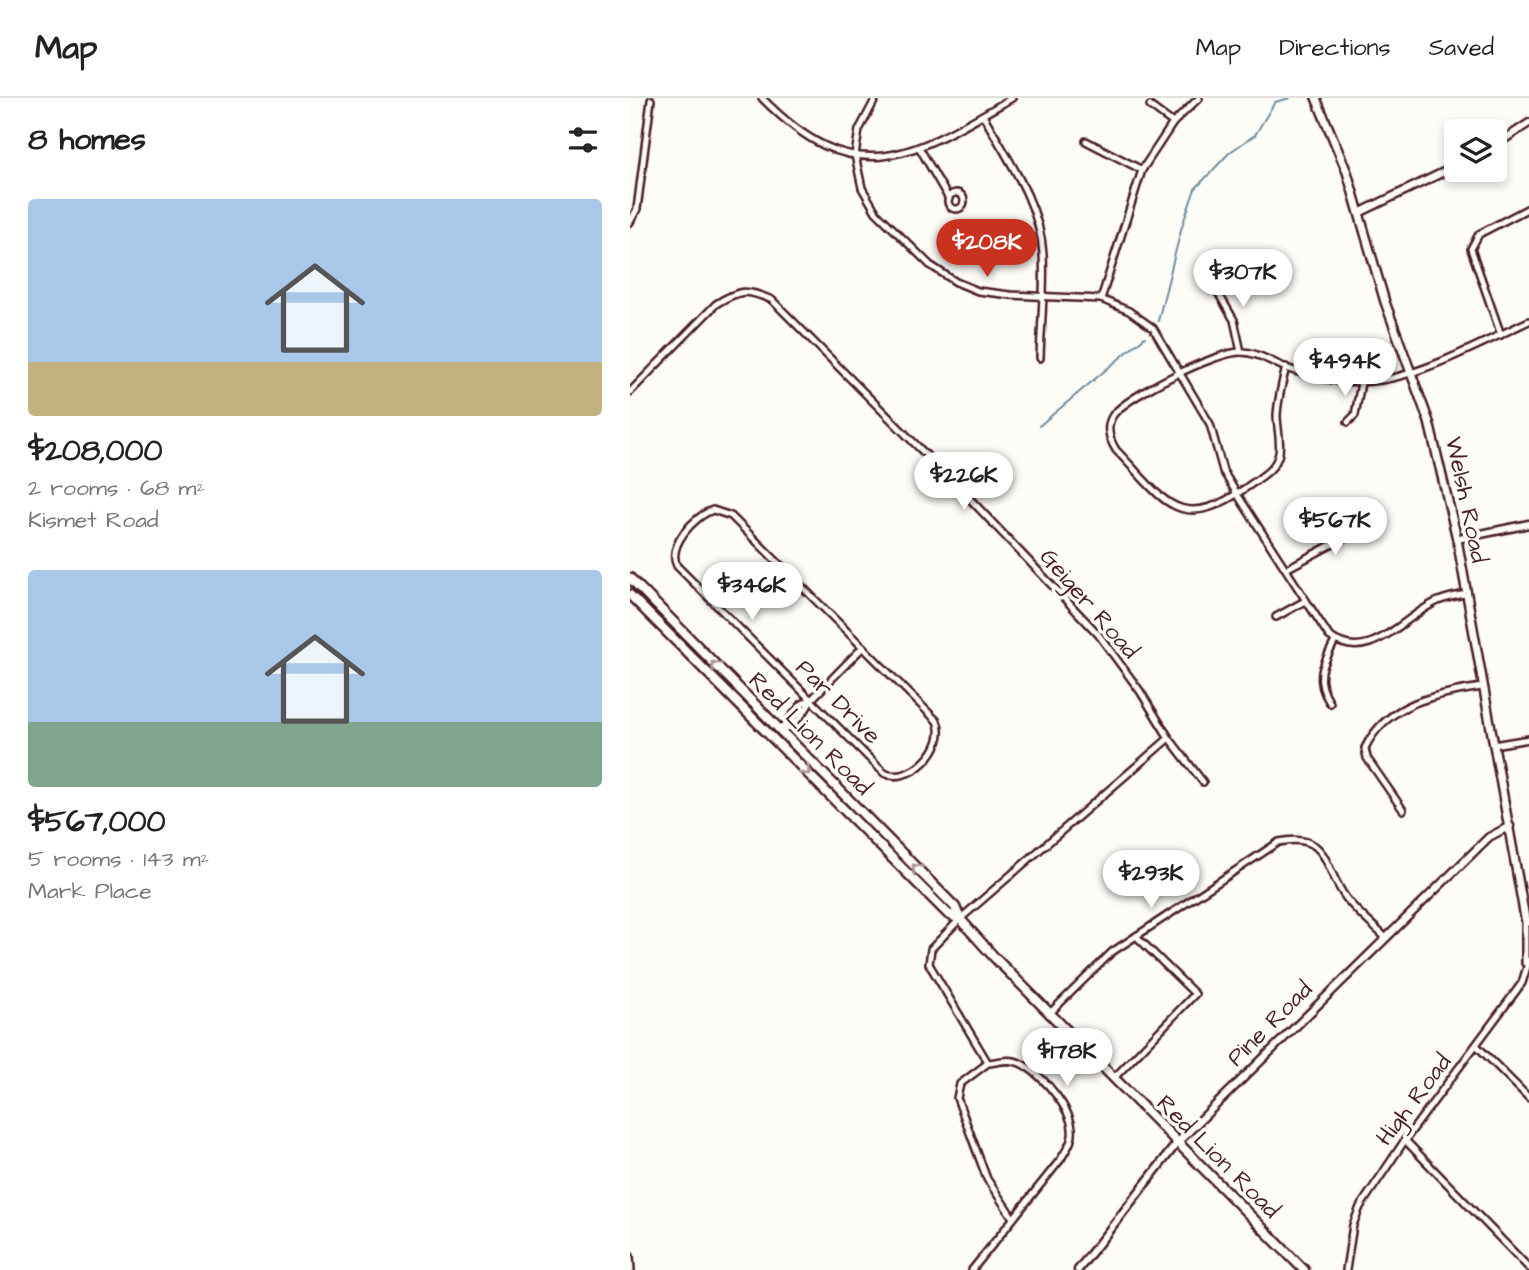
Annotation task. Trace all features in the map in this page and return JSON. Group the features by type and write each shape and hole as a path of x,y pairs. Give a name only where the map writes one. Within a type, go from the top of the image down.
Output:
{"main road":[{"name":"Welsh Road","path":"1316,98 1361,212 1385,302 1429,422 1457,539 1482,687 1527,920"},
{"name":"Red Lion Road","path":"630,578 955,907 960,919 1050,1013 1304,1270"},
{"name":"Red Lion Road","path":"630,595 948,914 960,919"}],"street":[{"path":"762,98 804,136 832,150 855,155 888,156 920,149 1012,98"},
{"path":"876,98 859,130 855,155 862,188 876,212 930,265 978,291 1101,299 1129,311 1153,328 1182,372 1210,424 1223,471 1305,601 1335,641 1348,646 1372,644 1435,602 1465,594"},
{"path":"1101,299 1142,170 1173,123 1199,98"},
{"path":"630,222 637,209 651,100"},
{"path":"1150,106 1173,123"},
{"path":"982,115 1032,205 1043,253 1040,358"},
{"path":"1507,137 1529,122"},
{"path":"1086,141 1142,170"},
{"path":"920,149 949,199"},
{"path":"1361,212 1444,172"},
{"path":"1501,334 1471,252 1473,243 1481,233 1529,208"},
{"path":"1210,279 1234,320 1241,352"},
{"name":"Geiger Road","path":"630,392 716,304 731,294 751,290 772,300 1098,634 1140,691 1169,738 1203,782"},
{"path":"1286,368 1278,398 1279,453 1268,472 1237,494 1196,512 1186,512 1169,504 1116,450 1110,440 1109,426 1118,410 1208,359 1241,352 1286,368 1361,383 1385,380 1478,346 1529,321"},
{"path":"1348,422 1355,415 1361,383"},
{"name":"Par Drive","path":"708,511 719,511 731,516 937,721 940,732 937,747 907,774 897,778 884,773 811,700 677,566 673,556 677,542 708,511"},
{"path":"1286,569 1374,522"},
{"path":"1457,539 1529,524"},
{"path":"1276,617 1305,601"},
{"path":"1330,703 1322,691 1320,679 1322,666 1335,641"},
{"path":"772,739 780,732 782,725 811,700 863,647"},
{"path":"1403,810 1367,758 1365,748 1375,729 1416,701 1482,687"},
{"path":"988,1063 929,964 931,949 960,919 1169,738"},
{"path":"1493,745 1529,739"},
{"name":"Pine Road","path":"1078,1270 1177,1143 1489,837 1510,826"},
{"path":"1050,1013 1112,952 1279,842 1306,840 1318,849 1329,861 1346,899 1386,938"},
{"path":"1524,969 1527,920"},
{"path":"1114,1079 1195,994 1136,936"},
{"name":"High Road","path":"1346,1270 1353,1225 1360,1207 1405,1140 1522,983 1524,969 1529,960"},
{"path":"1477,1046 1529,1098"},
{"path":"972,1270 1061,1159 1072,1139 1066,1105 1020,1063 1009,1060 988,1063 960,1084 957,1098 987,1179 1013,1218"},
{"path":"1405,1140 1529,1268"},
{"path":"630,1255 631,1270"}],"waterway":[{"path":"1158,321 1182,226 1195,189 1230,152 1255,135 1275,102 1290,98"},
{"path":"1039,426 1145,337"}]}
